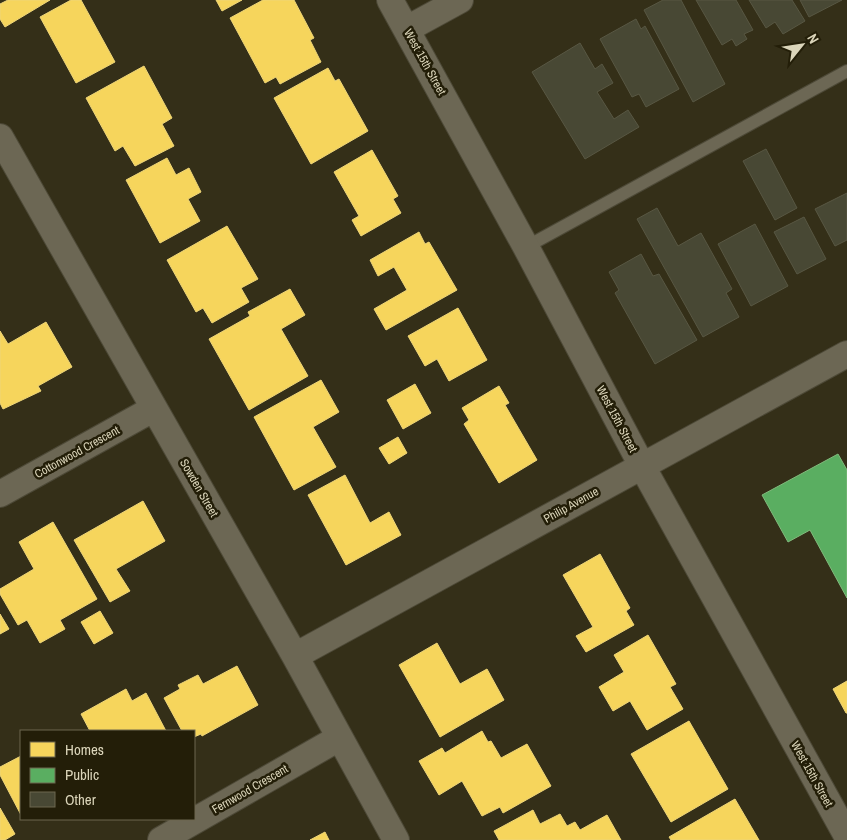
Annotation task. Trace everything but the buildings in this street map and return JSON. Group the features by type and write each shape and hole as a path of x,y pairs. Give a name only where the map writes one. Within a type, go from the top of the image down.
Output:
{"street":[{"name":"West 15th Street","path":"390,0 526,247 642,466 847,836"},
{"path":"407,29 460,0"},
{"name":"Sowden Street","path":"0,137 295,656 396,840"},
{"name":"Philip Avenue","path":"295,656 847,354"},
{"name":"Cottonwood Crescent","path":"0,494 153,409"},
{"name":"Fernwood Crescent","path":"160,840 339,738"}],"lane":[{"path":"526,247 847,71"}]}
